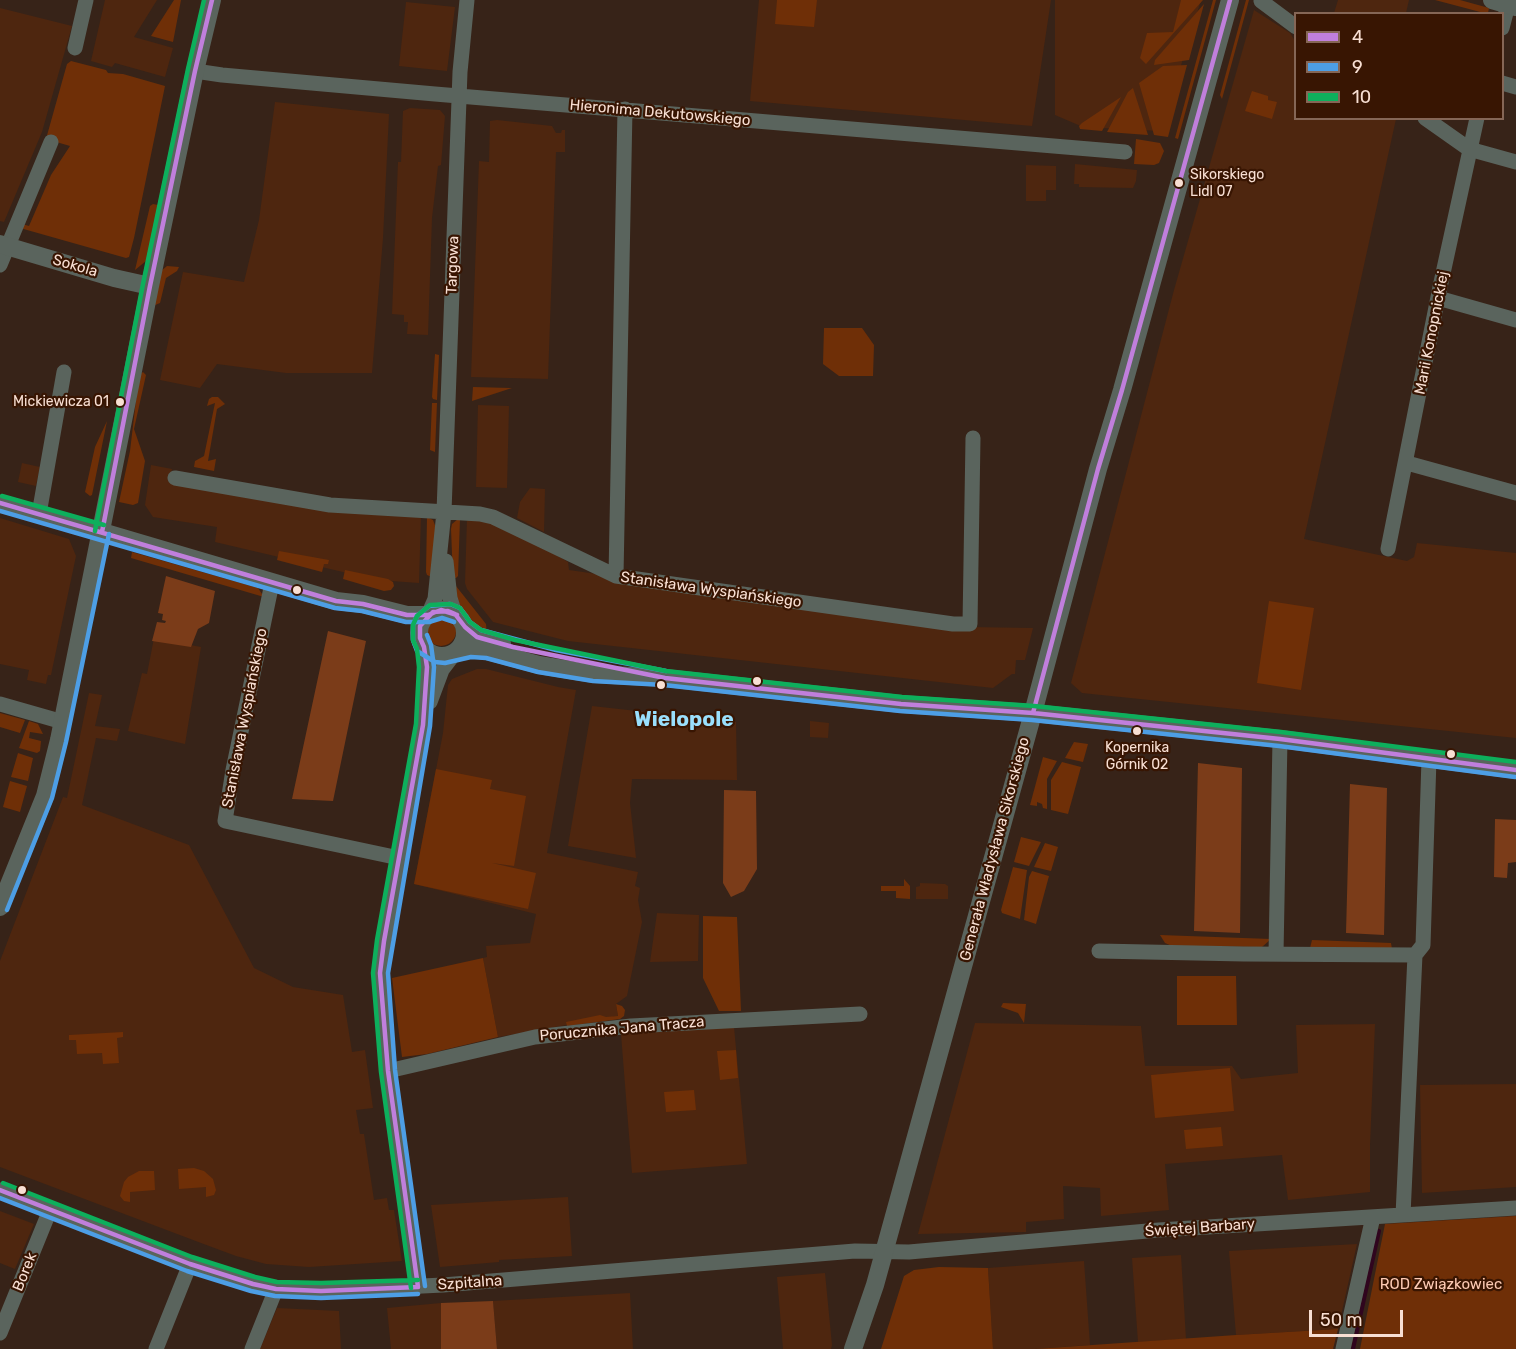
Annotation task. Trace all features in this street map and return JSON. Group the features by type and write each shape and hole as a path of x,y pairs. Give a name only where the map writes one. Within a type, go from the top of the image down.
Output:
{"street":[{"path":"75,48 86,0"},
{"path":"0,907 45,796 63,722 150,286 212,0"},
{"name":"Targowa","path":"428,615 435,599 444,512 459,95 467,0"},
{"name":"Generała Władysława Sikorskiego","path":"853,1349 884,1252 1098,469 1128,371 1230,0"},
{"path":"1261,1 1294,26"},
{"name":"Hieronima Dekutowskiego","path":"195,71 1125,152"},
{"path":"616,576 625,109"},
{"path":"1428,120 1469,150 1516,162"},
{"name":"Marii Konopnickiej","path":"1388,549 1476,120"},
{"path":"0,265 4,245 51,142"},
{"name":"Sokola","path":"4,245 114,278 150,286"},
{"path":"1438,298 1516,320"},
{"path":"39,514 64,372"},
{"name":"Stanisława Wyspiańskiego","path":"175,478 330,505 480,513 493,517 616,576 953,624 970,624 973,438"},
{"path":"1407,464 1516,493"},
{"path":"0,503 336,601 362,613 404,627 436,656 471,649 539,665 594,674 665,678 902,704 1033,713 1280,739 1516,770"},
{"name":"Targowa","path":"442,531 450,598 460,620"},
{"name":"Stanisława Wyspiańskiego","path":"272,583 233,770 225,821 399,858"},
{"path":"336,601 363,604 407,615 428,615 441,610 460,620 477,637 513,647 665,678"},
{"path":"418,1287 388,1071 380,973 423,725 427,668 420,626 428,615"},
{"path":"423,725 439,676 465,640 460,620"},
{"path":"0,704 63,722"},
{"path":"1276,954 1280,739"},
{"path":"1403,1215 1415,955 1423,945 1429,759"},
{"path":"1100,951 1415,955"},
{"name":"Porucznika Jana Tracza","path":"388,1071 535,1036 631,1026 860,1014"},
{"name":"Szpitalna","path":"0,1191 190,1264 276,1289 321,1292 418,1287 855,1251 884,1252"},
{"name":"Świętej Barbary","path":"884,1252 909,1252 1159,1230 1516,1208"},
{"name":"Borek","path":"0,1333 50,1210"},
{"path":"1343,1349 1374,1216"},
{"path":"156,1349 190,1264"},
{"path":"252,1349 276,1289"}],"shaded area":[{"path":"105,0 157,0 134,37 173,48 165,77 115,63 112,67 91,61"},
{"path":"759,0 1051,0 1032,126 750,101"},
{"path":"1055,0 1201,0 1161,131 1083,127 1055,115"},
{"path":"1338,0 1409,0 1406,12 1334,12"},
{"path":"406,2 455,7 447,71 399,66"},
{"path":"0,8 72,26 42,132 4,222 0,221"},
{"path":"1254,10 1290,33 1294,39 1294,120 1396,120 1304,539 1407,561 1414,557 1417,543 1516,553 1516,738 1082,693 1071,683 1174,290"},
{"path":"275,102 389,114 383,238 372,373 286,373 217,364 200,388 160,380 183,272 244,282 259,220"},
{"path":"410,108 440,110 445,116 441,165 438,166 432,218 428,335 407,334 408,322 404,322 404,315 392,314 398,162 401,162 403,111"},
{"path":"490,121 552,126 556,133 565,130 565,152 556,152 548,379 471,377 479,161 489,162"},
{"path":"1075,164 1137,170 1136,181 1133,188 1079,187 1079,184 1074,184"},
{"path":"1026,165 1056,166 1056,190 1046,190 1046,201 1026,201"},
{"path":"478,405 509,406 507,488 476,487"},
{"path":"22,463 40,467 36,486 18,482"},
{"path":"151,465 172,469 170,482 421,516 419,583 377,580 215,542 217,527 153,517 145,505"},
{"path":"530,488 545,489 544,532 517,518 520,502"},
{"path":"0,518 69,539 76,556 51,675 48,675 46,684 27,680 29,670 0,664"},
{"path":"467,518 489,520 544,548 568,562 569,570 967,627 1033,628 1025,660 1016,660 1015,674 993,688 568,641 493,622 467,589 465,583"},
{"path":"166,576 215,591 209,623 198,629 191,647 152,641 157,622 165,623 166,621 162,620 163,614 158,613"},
{"path":"328,631 366,641 333,801 292,799"},
{"path":"154,638 201,647 185,744 128,731 142,673 147,674"},
{"path":"477,669 486,669 576,690 547,853 638,872 635,886 640,888 638,900 642,922 627,996 616,1004 618,1016 498,1037 483,958 487,957 486,946 530,943 536,914 414,884 443,733 448,685 452,679"},
{"path":"89,693 102,695 95,726 120,729 117,741 96,738 82,805 189,845 254,968 293,987 343,995 352,1052 365,1050 373,1108 356,1110 360,1134 364,1134 374,1200 387,1198 389,1210 394,1210 402,1261 309,1267 266,1264 236,1256 0,1167 0,961 63,797 67,798"},
{"path":"592,706 736,722 737,780 632,779 630,803 636,858 568,846"},
{"path":"810,721 829,723 828,738 810,737"},
{"path":"1198,763 1242,768 1240,933 1194,931"},
{"path":"1350,784 1387,788 1384,935 1346,933"},
{"path":"724,790 756,791 757,869 744,891 731,897 723,883"},
{"path":"1495,819 1516,820 1516,862 1508,863 1507,878 1494,877"},
{"path":"920,883 945,884 948,886 948,899 916,899 916,887 920,886"},
{"path":"657,913 699,915 698,961 650,962"},
{"path":"975,1023 1141,1026 1145,1066 1232,1066 1241,1079 1298,1073 1296,1025 1375,1024 1370,1192 1288,1200 1282,1155 1165,1164 1169,1210 1101,1216 1100,1188 1063,1186 1064,1219 1026,1222 1026,1232 918,1234"},
{"path":"734,1027 747,1164 632,1173 621,1034"},
{"path":"1516,1084 1516,1187 1422,1193 1420,1085"},
{"path":"568,1197 572,1256 499,1260 499,1262 440,1267 431,1205"},
{"path":"0,1211 34,1224 15,1269 0,1263"},
{"path":"1357,1244 1338,1329 1236,1335 1229,1251"},
{"path":"1181,1255 1186,1339 1138,1342 1132,1258"},
{"path":"1084,1261 1090,1345 993,1349 988,1268"},
{"path":"825,1273 831,1349 783,1349 777,1277"},
{"path":"630,1293 633,1349 497,1349 493,1301"},
{"path":"493,1301 497,1349 441,1349 441,1303"},
{"path":"441,1303 441,1349 391,1349 387,1308"},
{"path":"277,1308 339,1311 341,1349 260,1349"}],"green space":[{"path":"174,0 181,0 173,42 151,36"},
{"path":"777,0 817,0 814,27 775,24"},
{"path":"1181,0 1203,0 1146,64 1140,58 1147,33 1173,32"},
{"path":"1213,0 1216,0 1178,139 1175,138"},
{"path":"1246,0 1249,0 1222,99 1220,95"},
{"path":"1435,0 1460,0 1489,8 1488,12"},
{"path":"1204,4 1189,60 1154,65 1155,60"},
{"path":"71,61 106,70 108,73 123,74 165,86 134,238 129,257 126,258 20,228 22,224 29,226 51,175 70,146 46,139 67,64"},
{"path":"1187,65 1168,137 1154,135 1139,83 1163,66"},
{"path":"1133,88 1148,135 1107,132 1128,92"},
{"path":"1252,91 1268,96 1268,100 1277,102 1272,119 1245,111"},
{"path":"1121,97 1102,131 1080,129 1079,126 1082,123"},
{"path":"1136,139 1160,143 1164,151 1159,163 1134,164"},
{"path":"158,205 146,261 135,270 150,206"},
{"path":"167,266 179,267 166,278 160,303 153,306 161,271"},
{"path":"824,328 862,328 874,345 873,376 839,376 823,364"},
{"path":"435,354 439,355 437,400 432,397"},
{"path":"143,372 146,375 134,429 145,461 138,503 133,505 119,502 130,451 139,375"},
{"path":"473,387 511,388 512,388 472,401"},
{"path":"212,397 218,397 225,404 217,409 208,461 216,459 214,471 194,467 195,461 204,456 215,403 207,406"},
{"path":"432,403 437,403 435,452 430,450"},
{"path":"107,421 90,496 85,492 95,447"},
{"path":"427,517 433,520 436,528 432,577 426,572"},
{"path":"460,519 458,576 453,578 451,529 452,524"},
{"path":"279,551 329,560 328,564 324,564 322,572 277,560"},
{"path":"132,552 258,588 264,597 131,558"},
{"path":"345,570 388,579 393,582 394,586 391,590 384,591 343,579"},
{"path":"456,586 486,624 487,634 470,624 457,606"},
{"path":"1269,601 1314,608 1301,690 1257,683"},
{"path":"441,616 452,620 456,631 452,642 441,646 430,642 426,631 430,620"},
{"path":"0,713 25,720 20,733 0,727"},
{"path":"29,721 38,724 43,734 30,732 29,738 41,741 40,751 37,753 19,748"},
{"path":"1074,742 1088,744 1083,762 1065,758"},
{"path":"18,753 33,758 28,781 11,777"},
{"path":"1043,757 1057,761 1047,779 1047,809 1037,802 1037,806 1030,805"},
{"path":"1062,762 1081,767 1068,814 1051,810 1051,780"},
{"path":"436,769 492,780 490,789 526,796 514,866 492,863 536,873 528,909 414,884"},
{"path":"10,781 27,786 20,812 3,807"},
{"path":"1021,837 1041,842 1029,866 1014,862"},
{"path":"1045,843 1058,847 1051,871 1034,867"},
{"path":"1013,867 1027,870 1020,919 1002,913 1001,910"},
{"path":"1032,871 1049,876 1036,924 1024,920 1029,877"},
{"path":"904,879 910,886 910,899 896,898 896,891 881,891 881,886 904,886"},
{"path":"703,916 737,917 741,1011 719,1011 703,978"},
{"path":"1160,935 1271,939 1262,947 1172,946 1165,943"},
{"path":"1312,940 1391,943 1392,949 1310,948"},
{"path":"483,958 498,1037 427,1054 402,1057 392,978"},
{"path":"1177,976 1236,976 1237,1025 1177,1025"},
{"path":"1003,1003 1026,1004 1024,1023 1018,1013 1001,1007"},
{"path":"616,1004 625,1010 624,1016 620,1019 567,1026 566,1022 600,1015 618,1016"},
{"path":"123,1032 123,1037 117,1038 119,1063 103,1064 102,1053 77,1054 76,1040 69,1040 69,1035"},
{"path":"736,1050 738,1078 720,1080 717,1051"},
{"path":"1230,1068 1234,1111 1155,1118 1151,1075"},
{"path":"694,1090 696,1110 666,1112 664,1092"},
{"path":"1221,1127 1223,1146 1186,1149 1184,1130"},
{"path":"194,1168 204,1171 213,1179 216,1190 214,1195 206,1197 206,1187 179,1189 178,1169"},
{"path":"139,1171 154,1171 155,1190 130,1192 130,1202 124,1201 120,1196 124,1182"},
{"name":"ROD Związkowiec","path":"1516,1216 1516,1349 1360,1349 1385,1224"},
{"path":"939,1267 988,1268 993,1349 881,1349 904,1276 914,1270"},
{"path":"1338,1329 1333,1349 1035,1349 1236,1335"}],"waterway":[{"path":"1353,1349 1379,1231"}],"transit line":[{"name":"10","path":"95,531 143,284 204,0"},
{"name":"4","path":"102,532 150,286 212,0"},
{"name":"4","path":"1033,713 1098,469 1230,0"},
{"name":"10","path":"2,496 104,525"},
{"name":"4","path":"0,503 336,601 363,604 407,615 428,615 441,610 457,615"},
{"name":"9","path":"0,511 335,608 362,611 406,622 429,622 442,618 454,622"},
{"name":"9","path":"7,910 52,798 66,742 109,534"},
{"name":"9","path":"666,671 556,650 481,630 470,622 460,608 450,604 429,606 417,616 413,625 413,640 417,651 435,662 445,663 471,657 486,658 538,672 593,681 664,685 900,711 1032,720 1279,746 1515,777"},
{"name":"10","path":"411,1288 381,1072 373,973 416,724 419,667 417,649 413,640 413,625 417,616 430,605 451,604 460,608 470,622 481,630 515,640 666,671 902,697 1034,706 1281,732 1516,762"},
{"name":"4","path":"418,1287 388,1071 380,973 423,725 427,667 420,638 420,626 433,612 448,611 455,614 477,637 513,647 665,678 901,704 1033,713 1280,739 1516,770"},
{"name":"9","path":"425,1286 395,1070 388,973 430,726 434,667 427,635"},
{"name":"10","path":"3,1183 192,1257 255,1277 277,1282 321,1283 418,1280"},
{"name":"4","path":"0,1190 190,1264 253,1284 276,1289 321,1291 418,1287"},
{"name":"9","path":"0,1198 187,1271 251,1291 275,1296 321,1298 418,1294"}],"place":[{"name":"Sikorskiego Lidl 07","path":"1179,183"},
{"name":"Mickiewicza 01","path":"120,402"},
{"name":"Kopernika Górnik 02","path":"1137,731"}],"district":[{"name":"Wielopole","path":"684,720"}]}
